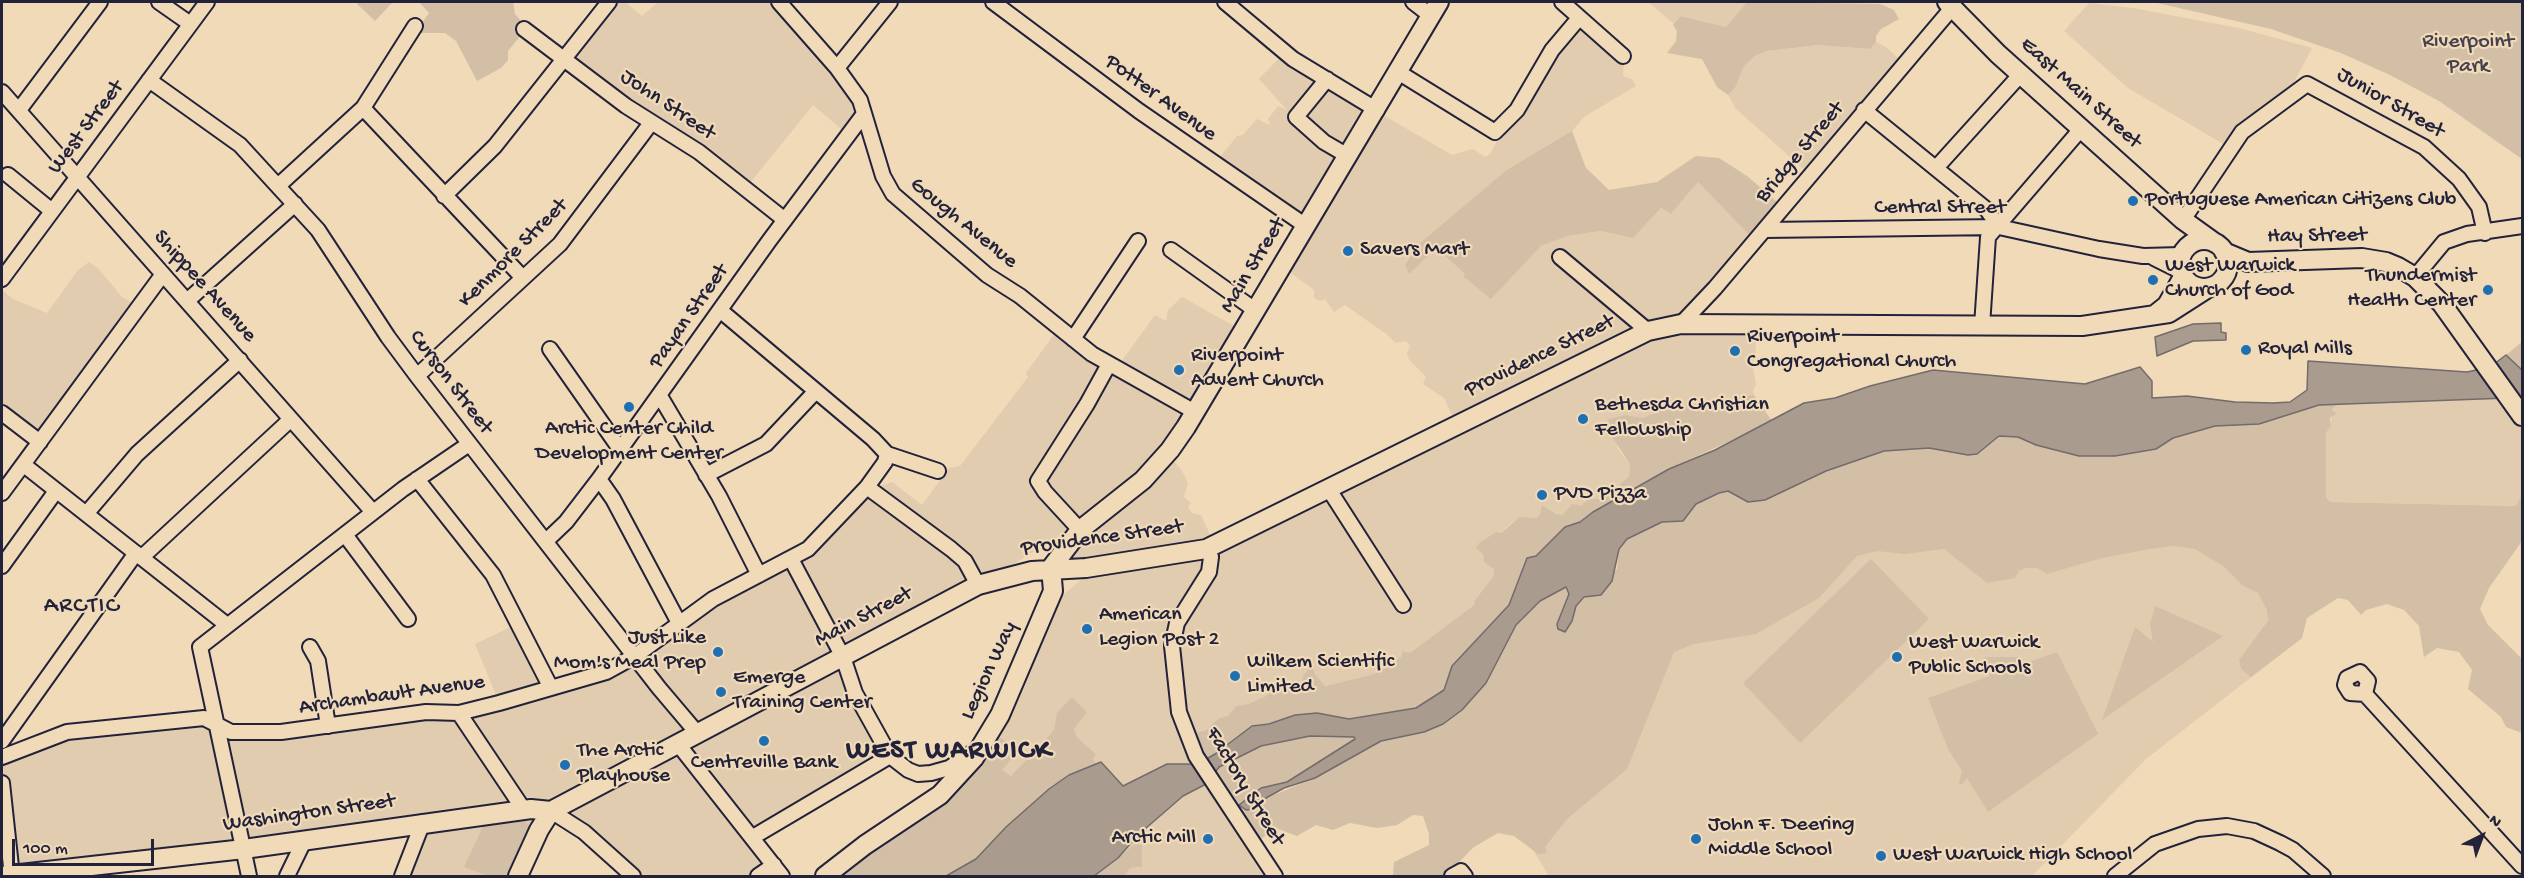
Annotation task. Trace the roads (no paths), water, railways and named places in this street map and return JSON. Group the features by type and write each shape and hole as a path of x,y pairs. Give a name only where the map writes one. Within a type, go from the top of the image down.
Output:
{"main road":[{"name":"East Main Street","path":"1949,5 2081,129 2183,220 2220,247"},
{"name":"Main Street","path":"1080,530 1157,466 1170,450 1377,110 1435,9"},
{"path":"2153,316 2167,305 2183,263 2187,231 2183,220"},
{"path":"2199,240 2220,247 2228,265 2224,277 2208,288 2194,286 2183,263 2199,240"},
{"name":"Hay Street","path":"2220,247 2248,262"},
{"name":"Hay Street","path":"2224,277 2248,262 2362,258 2386,262 2415,277"},
{"path":"2415,277 2450,314 2519,411"},
{"name":"Providence Street","path":"978,585 1007,576 1051,568 1086,568 1206,549 1648,331 1681,324 2082,326 2169,313 2208,288"},
{"path":"1051,568 1080,530"},
{"name":"Legion Way","path":"825,876 865,845 940,795 957,778 980,747 1000,715 1053,591 1051,568"},
{"name":"Main Street","path":"551,811 978,585"},
{"name":"Washington Street","path":"9,876 244,849 423,822 524,810 551,811"},
{"path":"518,876 539,830 551,811"}],"street":[{"path":"19,110 100,2"},
{"path":"159,2 189,23"},
{"name":"West Street","path":"2,279 189,23 207,2"},
{"path":"444,196 495,146 609,2"},
{"name":"Gough Avenue","path":"779,2 837,68 860,100 885,183 892,194 987,275 1020,296 1073,339 1109,364 1195,412"},
{"path":"837,68 890,2"},
{"name":"Potter Avenue","path":"993,2 1139,111 1306,226"},
{"path":"1226,2 1293,58 1377,110"},
{"path":"1413,2 1435,9"},
{"path":"1562,2 1623,56"},
{"name":"Bridge Street","path":"1681,324 1764,230 1949,5"},
{"path":"1398,72 1496,132 1517,110 1552,50 1579,18"},
{"path":"279,185 363,108 415,26"},
{"name":"John Street","path":"524,29 651,123 674,133 785,220"},
{"path":"1936,168 2021,74"},
{"path":"1326,79 1296,117 1323,142 1348,156"},
{"name":"Curson Street","path":"149,80 240,145 318,230 388,337 417,376 698,734"},
{"name":"Junior Street","path":"2183,220 2235,141 2307,84 2424,147 2460,178 2479,207 2485,233"},
{"name":"Shippee Avenue","path":"2,92 373,512"},
{"path":"363,108 523,278"},
{"path":"1864,110 1987,210 1999,227"},
{"name":"Payan Street","path":"546,542 566,522 599,479 864,114"},
{"name":"Kenmore Street","path":"417,376 523,278 575,225 651,123"},
{"path":"1982,326 1988,237 1999,227 2081,129"},
{"path":"8,175 52,210"},
{"path":"187,301 295,204"},
{"path":"2415,277 2423,263 2444,242 2468,234 2523,226"},
{"name":"Central Street","path":"1764,230 1999,227 2099,249 2183,263"},
{"path":"1073,339 1137,241"},
{"path":"1171,250 1255,310"},
{"path":"1560,257 1648,331"},
{"path":"2,493 163,274"},
{"path":"721,311 873,439 887,454 939,471"},
{"path":"550,349 620,449"},
{"path":"86,514 137,454 240,360"},
{"path":"1080,530 1045,492 1038,481 1088,404 1109,364"},
{"path":"706,475 766,444 815,392"},
{"path":"660,396 706,475 759,575"},
{"path":"2,413 39,442"},
{"path":"2,741 139,555 290,420"},
{"path":"249,876 218,726 203,671 200,647 373,512 469,444"},
{"name":"Archambault Avenue","path":"2,757 67,732 204,718 231,732 246,734 328,726 426,712 459,713 606,672 635,656 713,599 791,559 815,544 867,487 885,462 887,454"},
{"path":"24,465 227,625"},
{"path":"417,479 493,575 551,688"},
{"path":"599,479 613,499 679,623"},
{"path":"867,487 958,555 978,585"},
{"path":"1328,488 1403,605"},
{"path":"2,566 56,491"},
{"path":"345,536 408,619"},
{"name":"Factory Street","path":"1206,549 1211,557 1209,572 1177,623 1172,646 1179,711 1196,756 1275,876"},
{"path":"791,559 843,657 855,693 890,756 908,770 918,774 931,773 949,768 980,747"},
{"path":"310,647 318,662 328,726"},
{"path":"2365,694 2523,866"},
{"path":"459,713 524,810"},
{"path":"678,744 778,871 758,876"},
{"path":"753,837 890,756"},
{"path":"2,783 9,876"},
{"path":"551,811 584,832 633,876"},
{"path":"402,876 423,822"},
{"path":"2115,876 2156,844 2190,830 2227,826 2254,831 2280,843 2293,850 2324,876"},
{"path":"287,876 305,839"}],"place":[{"name":"Portuguese American Citizens Club","path":"2133,201"},
{"name":"Savers Mart","path":"1348,251"},
{"name":"West Warwick Church of God","path":"2153,280"},
{"name":"Thundermist Health Center","path":"2488,290"},
{"name":"Royal Mills","path":"2246,350"},
{"name":"Riverpoint Congregational Church","path":"1735,351"},
{"name":"Riverpoint Advent Church","path":"1179,370"},
{"name":"Arctic Center Child Development Center","path":"629,407"},
{"name":"Bethesda Christian Fellowship","path":"1583,419"},
{"name":"PVD Pizza","path":"1542,495"},
{"name":"American Legion Post 2","path":"1087,629"},
{"name":"Just Like Mom's Meal Prep","path":"718,652"},
{"name":"West Warwick Public Schools","path":"1897,657"},
{"name":"Wilkem Scientific Limited","path":"1235,676"},
{"name":"Emerge Training Center","path":"721,692"},
{"name":"Centreville Bank","path":"764,741"},
{"name":"The Arctic Playhouse","path":"565,765"},
{"name":"Arctic Mill","path":"1208,839"},
{"name":"John F. Deering Middle School","path":"1696,839"},
{"name":"West Warwick High School","path":"1881,856"}],"district":[{"name":"ARCTIC","path":"82,607"},
{"name":"WEST WARWICK","path":"949,753"}],"park label":[{"name":"Riverpoint Park","path":"2468,56"}]}
